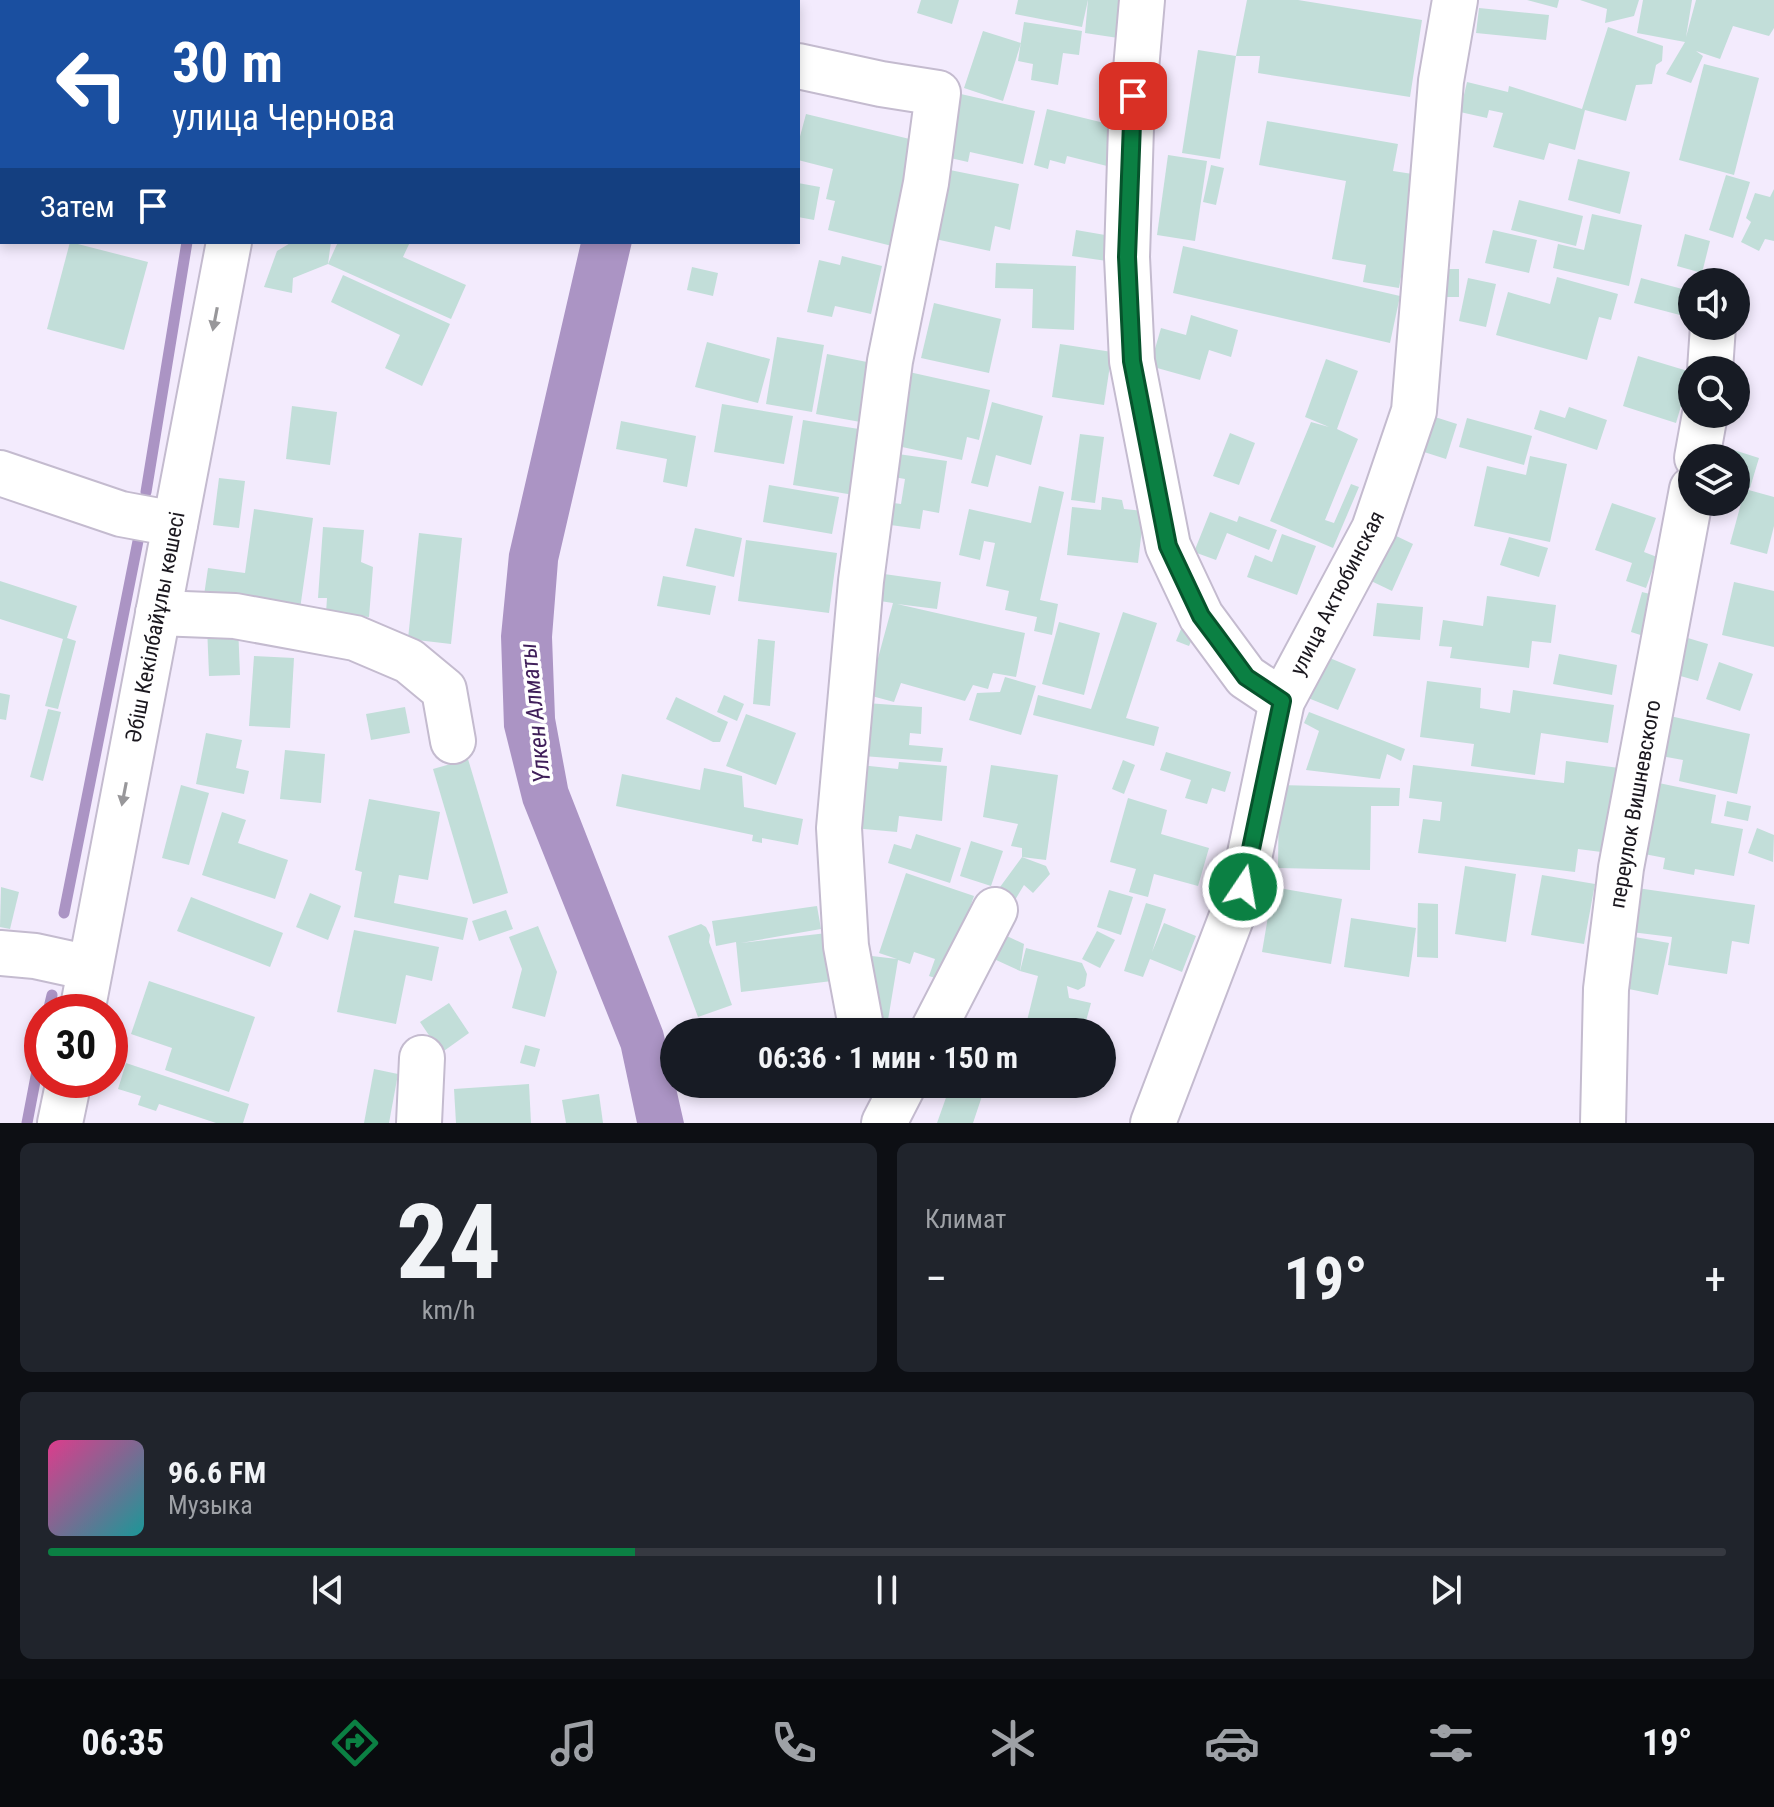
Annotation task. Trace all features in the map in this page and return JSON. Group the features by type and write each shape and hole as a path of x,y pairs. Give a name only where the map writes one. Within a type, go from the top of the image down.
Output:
{"street":[{"path":"1142,0 1130,141 1127,257 1132,361 1168,546 1201,616 1246,677 1282,701"},
{"name":"улица Актюбинская","path":"1153,1123 1243,887 1282,701 1374,529 1414,411 1441,81 1455,0"},
{"path":"800,66 938,93 926,183 888,376 861,581 839,828 846,946 859,1018"},
{"name":"Әбіш Кекілбайұлы көшесі","path":"85,994 229,244"},
{"path":"0,473 121,514 175,524"},
{"name":"переулок Вишневского","path":"1603,1123 1606,989 1621,868 1687,516"},
{"path":"158,613 235,616 355,638 409,661 444,690 453,741"},
{"path":"939,1018 995,910"},
{"path":"0,953 35,956 90,968"},
{"path":"419,1123 422,1058"},
{"path":"60,1123 65,1098"},
{"path":"876,1098 882,1123"},
{"path":"882,1123 896,1098"}],"water":[{"name":"Үлкен Алматы","path":"581,244 632,244 558,561 552,637 555,718 568,788 660,1023 660,1098 678,1098 684,1123 637,1123 621,1048 523,803 504,727 501,636 509,554"}],"building":[{"path":"921,0 959,0 952,24 917,13"},
{"path":"1018,0 1088,0 1082,27 1015,14"},
{"path":"1088,0 1131,0 1125,39 1085,33"},
{"path":"1247,0 1298,0 1422,20 1410,97 1258,73 1260,56 1236,56"},
{"path":"1527,0 1559,0 1557,8"},
{"path":"1580,0 1639,0 1634,16 1605,23 1607,9"},
{"path":"1643,0 1692,0 1686,37 1696,0 1774,0 1774,28 1769,36 1733,26 1720,59 1696,51 1703,56 1691,83 1666,74 1685,42 1637,33"},
{"path":"1479,8 1549,15 1546,40 1476,33"},
{"path":"1024,22 1082,31 1079,55 1063,53 1058,85 1031,80 1033,64 1018,61"},
{"path":"1608,27 1663,46 1662,61 1656,65 1652,84 1636,85 1626,121 1585,110 1575,150 1549,143 1544,160 1493,147 1503,113 1489,110 1487,118 1460,112 1467,82 1508,92 1509,86 1582,109"},
{"path":"983,31 1021,43 1003,101 964,88"},
{"path":"1198,50 1236,56 1220,159 1182,153"},
{"path":"1704,64 1759,78 1734,175 1679,160"},
{"path":"952,92 1035,111 1023,164 970,152 968,162 937,155"},
{"path":"1047,109 1129,129 1119,169 1067,156 1065,164 1050,160 1048,169 1034,165"},
{"path":"806,114 918,141 892,246 828,230 835,201 826,199 833,169 800,161 800,136"},
{"path":"1267,121 1398,144 1393,171 1419,175 1399,288 1363,282 1366,265 1332,259 1346,181 1259,165"},
{"path":"1168,155 1207,161 1195,241 1157,235"},
{"path":"1578,159 1630,172 1620,214 1568,200"},
{"path":"1211,165 1224,168 1216,205 1203,202"},
{"path":"940,168 1019,184 1010,230 995,226 990,251 926,237"},
{"path":"1726,175 1750,182 1733,238 1709,230"},
{"path":"800,183 820,187 814,220 800,217"},
{"path":"1774,189 1774,241 1765,239 1759,251 1741,242 1751,222 1746,218 1755,193 1770,197"},
{"path":"1519,200 1583,216 1576,246 1511,230"},
{"path":"1592,214 1642,225 1629,286 1553,268 1558,244 1584,250"},
{"path":"1076,230 1111,236 1107,261 1072,256"},
{"path":"1493,230 1537,240 1529,273 1485,263"},
{"path":"1685,234 1710,241 1703,268 1677,266"},
{"path":"69,244 148,262 124,350 47,329"},
{"path":"289,244 331,244 328,264 293,278 292,293 264,287 277,251"},
{"path":"337,244 409,244 403,257 466,285 451,319 328,264"},
{"path":"1183,246 1400,296 1390,343 1173,293"},
{"path":"842,256 882,266 871,314 835,306 832,317 807,312 819,260 840,265"},
{"path":"996,263 1076,266 1074,330 1032,328 1033,289 995,288"},
{"path":"692,267 718,273 713,296 687,290"},
{"path":"1437,269 1459,269 1459,297 1437,297"},
{"path":"343,275 450,324 422,386 385,368 400,335 331,302"},
{"path":"1557,277 1618,294 1611,320 1599,317 1587,360 1496,335 1508,292 1550,304"},
{"path":"1468,278 1496,284 1486,327 1459,321"},
{"path":"1641,278 1678,288 1678,314 1634,303"},
{"path":"934,303 1001,319 989,373 921,358"},
{"path":"1191,315 1238,330 1231,357 1209,350 1200,380 1150,366 1161,328 1186,335"},
{"path":"777,337 824,345 812,412 766,404"},
{"path":"707,342 770,359 758,403 695,387"},
{"path":"1060,344 1112,352 1104,405 1052,397"},
{"path":"827,354 877,364 866,423 816,414"},
{"path":"1638,356 1678,368 1676,423 1623,406"},
{"path":"1326,359 1358,371 1337,429 1358,439 1325,520 1334,523 1351,484 1359,487 1333,548 1270,521 1311,422 1329,427 1305,417"},
{"path":"909,372 990,390 979,440 967,437 962,460 893,445"},
{"path":"992,402 1043,416 1031,465 996,455 988,487 971,483"},
{"path":"722,404 793,416 784,464 714,452"},
{"path":"292,406 337,412 330,465 286,459"},
{"path":"1569,407 1607,420 1597,450 1534,429 1540,410 1565,418"},
{"path":"1435,417 1457,424 1446,459 1424,452"},
{"path":"1467,418 1532,436 1524,465 1459,447"},
{"path":"803,420 865,430 854,495 793,485"},
{"path":"621,421 696,436 687,487 663,482 667,459 616,449"},
{"path":"1230,433 1255,443 1239,485 1213,476"},
{"path":"1080,434 1104,437 1095,503 1071,500"},
{"path":"891,453 947,461 939,513 923,510 920,529 883,524 886,502 901,504 905,479 888,476"},
{"path":"1750,455 1759,458 1750,488"},
{"path":"1530,456 1567,464 1550,542 1474,526 1487,466 1526,475"},
{"path":"219,478 245,481 239,528 213,525"},
{"path":"769,485 839,497 832,534 763,522"},
{"path":"1039,486 1064,492 1040,600 1058,604 1052,635 1034,631 1037,617 1005,610 1009,591 986,586 995,543 984,541 980,560 959,555 969,509 1031,523"},
{"path":"1750,490 1774,497 1774,526 1767,554 1730,544 1738,516 1750,516"},
{"path":"1102,497 1122,500 1124,509 1144,511 1138,563 1067,555 1072,507 1101,510"},
{"path":"1612,503 1656,518 1644,552 1657,557 1646,588 1626,581 1632,563 1595,550"},
{"path":"254,509 313,518 299,616 203,602 208,568 245,573"},
{"path":"1210,512 1237,522 1239,516 1277,530 1269,550 1227,533 1216,560 1194,552"},
{"path":"323,527 364,530 361,562 373,567 369,617 326,613 327,598 318,598"},
{"path":"695,528 742,538 734,577 686,566"},
{"path":"419,533 462,538 451,644 408,639"},
{"path":"1390,533 1413,544 1392,591 1369,580"},
{"path":"1282,534 1316,546 1297,595 1247,577 1255,555 1272,562"},
{"path":"1509,537 1548,548 1539,577 1500,565"},
{"path":"746,540 837,553 829,613 738,601"},
{"path":"884,574 941,582 937,609 897,604 1025,633 1016,677 993,673 988,689 973,685 965,701 901,683 894,702 868,695 893,603 880,601"},
{"path":"663,576 716,586 710,615 657,606"},
{"path":"0,581 77,606 67,638 76,641 58,709 45,706 63,639 0,619"},
{"path":"1734,582 1774,591 1774,647 1722,635"},
{"path":"1642,592 1658,596 1647,637 1631,632"},
{"path":"1487,596 1556,605 1551,643 1532,641 1529,668 1450,658 1452,647 1439,646 1443,620 1483,626"},
{"path":"1377,603 1423,607 1420,640 1373,636"},
{"path":"1123,612 1157,623 1126,718 1159,727 1154,746 1033,715 1038,695 1091,709"},
{"path":"1059,622 1100,633 1084,695 1042,684"},
{"path":"1184,622 1197,628 1189,646 1176,641"},
{"path":"238,625 240,675 209,676 207,626"},
{"path":"1681,636 1708,644 1698,681 1670,673"},
{"path":"758,639 775,641 770,706 753,704"},
{"path":"1559,654 1617,665 1612,695 1553,684"},
{"path":"254,656 294,658 290,728 249,726"},
{"path":"1325,656 1356,669 1338,710 1308,698"},
{"path":"1719,662 1753,674 1740,711 1706,699"},
{"path":"1005,677 1036,686 1021,735 969,720 977,693 1000,692"},
{"path":"1427,681 1481,688 1480,708 1510,713 1513,690 1614,705 1608,743 1541,733 1535,775 1471,766 1474,744 1420,737"},
{"path":"0,693 10,695 6,720 0,719"},
{"path":"724,695 744,704 737,721 717,712"},
{"path":"676,697 728,722 720,742 713,742 666,719"},
{"path":"866,703 922,707 921,734 910,733 909,745 943,748 941,762 863,756"},
{"path":"405,707 410,733 371,740 366,714"},
{"path":"48,709 61,712 43,781 30,777"},
{"path":"1309,712 1405,749 1401,761 1387,754 1380,779 1306,770 1319,731 1304,723"},
{"path":"746,714 796,733 776,785 726,766"},
{"path":"1670,716 1750,734 1737,794 1679,781 1683,760 1661,756"},
{"path":"206,733 242,740 236,768 249,771 244,794 196,784"},
{"path":"285,750 325,754 321,803 280,799"},
{"path":"1166,752 1231,772 1225,792 1212,788 1207,804 1185,798 1191,780 1160,770"},
{"path":"468,759 508,893 473,904 433,769"},
{"path":"1123,760 1135,765 1124,794 1112,789"},
{"path":"1566,761 1627,769 1617,854 1578,849 1575,872 1418,853 1423,819 1440,821 1442,802 1409,798 1413,765 1564,783"},
{"path":"899,762 947,766 942,821 899,816 897,832 853,828 860,765 898,769"},
{"path":"991,765 1058,775 1046,860 1022,857 1022,848 1011,846 1018,824 983,817"},
{"path":"704,768 742,776 744,807 803,819 798,845 762,838 762,843 752,841 753,835 616,806 622,774 700,790"},
{"path":"1654,782 1716,795 1711,823 1743,829 1734,876 1695,869 1694,875 1663,869 1665,858 1639,853"},
{"path":"181,785 209,793 189,865 162,858"},
{"path":"1279,785 1400,788 1399,806 1371,806 1370,870 1278,868"},
{"path":"1128,798 1167,810 1161,834 1209,848 1198,886 1154,874 1148,897 1129,892 1136,869 1110,862"},
{"path":"369,799 440,812 428,880 399,875 394,903 468,918 463,940 354,917 362,872 355,870"},
{"path":"1727,801 1751,806 1748,821 1724,816"},
{"path":"222,812 246,820 238,843 288,860 275,899 202,875"},
{"path":"1757,828 1774,835 1773,862 1748,853"},
{"path":"916,834 961,848 950,883 888,863 894,844 911,849"},
{"path":"971,841 1003,851 991,886 960,876"},
{"path":"1022,857 1046,866 1050,874 1033,893 1024,885 1009,910 992,898"},
{"path":"1465,866 1516,874 1506,942 1455,934"},
{"path":"906,873 974,896 944,981 929,976 935,959 914,952 910,964 898,960 888,1018 866,1018 855,954 897,959 879,953"},
{"path":"1542,875 1595,884 1584,944 1531,935"},
{"path":"1,887 19,892 10,929 0,927"},
{"path":"1273,887 1342,899 1331,964 1262,952"},
{"path":"1637,888 1755,905 1749,944 1732,941 1727,974 1668,965 1672,937 1631,932"},
{"path":"1109,890 1133,897 1121,935 1097,927"},
{"path":"310,893 341,906 328,940 296,927"},
{"path":"191,897 283,933 270,967 177,931"},
{"path":"1146,903 1166,909 1152,952 1164,923 1196,936 1182,972 1150,959 1143,977 1124,971"},
{"path":"1418,903 1438,904 1438,958 1417,957"},
{"path":"817,906 821,929 741,943 827,933 832,981 741,992 736,942 716,946 712,921"},
{"path":"506,910 513,929 479,941 472,921"},
{"path":"1351,918 1416,928 1409,977 1344,967"},
{"path":"701,924 710,935 709,942 732,1005 698,1017 668,936"},
{"path":"538,926 557,972 545,1017 512,1008 522,969 509,937"},
{"path":"354,930 439,947 432,981 406,975 396,1024 337,1012"},
{"path":"994,930 1024,944 1020,971 983,954"},
{"path":"1097,931 1115,940 1100,968 1082,959"},
{"path":"1629,936 1669,943 1658,995 1619,987"},
{"path":"1026,948 1082,963 1087,974 1085,986 1078,990 1067,986 1069,998 1091,1003 1087,1018 1028,1018 1038,976 1020,971"},
{"path":"149,981 255,1017 229,1092 165,1070 172,1048 131,1034"},
{"path":"449,1003 469,1033 441,1053 420,1022"},
{"path":"525,1045 540,1049 535,1067 520,1063"},
{"path":"128,1064 249,1104 243,1123 216,1123 159,1104 156,1111 138,1105 141,1096 128,1092"},
{"path":"374,1069 398,1074 389,1123 364,1123"},
{"path":"529,1084 531,1123 456,1123 454,1089"},
{"path":"599,1094 603,1123 566,1123 562,1100"},
{"path":"946,1098 981,1098 973,1123 937,1123"}],"waterway":[{"path":"146,492 187,244"},
{"path":"64,913 138,541"},
{"path":"27,1123 32,1098"}],"route":[{"path":"1133,96 1127,257 1132,361 1168,546 1201,616 1246,677 1282,701 1243,887"}]}
